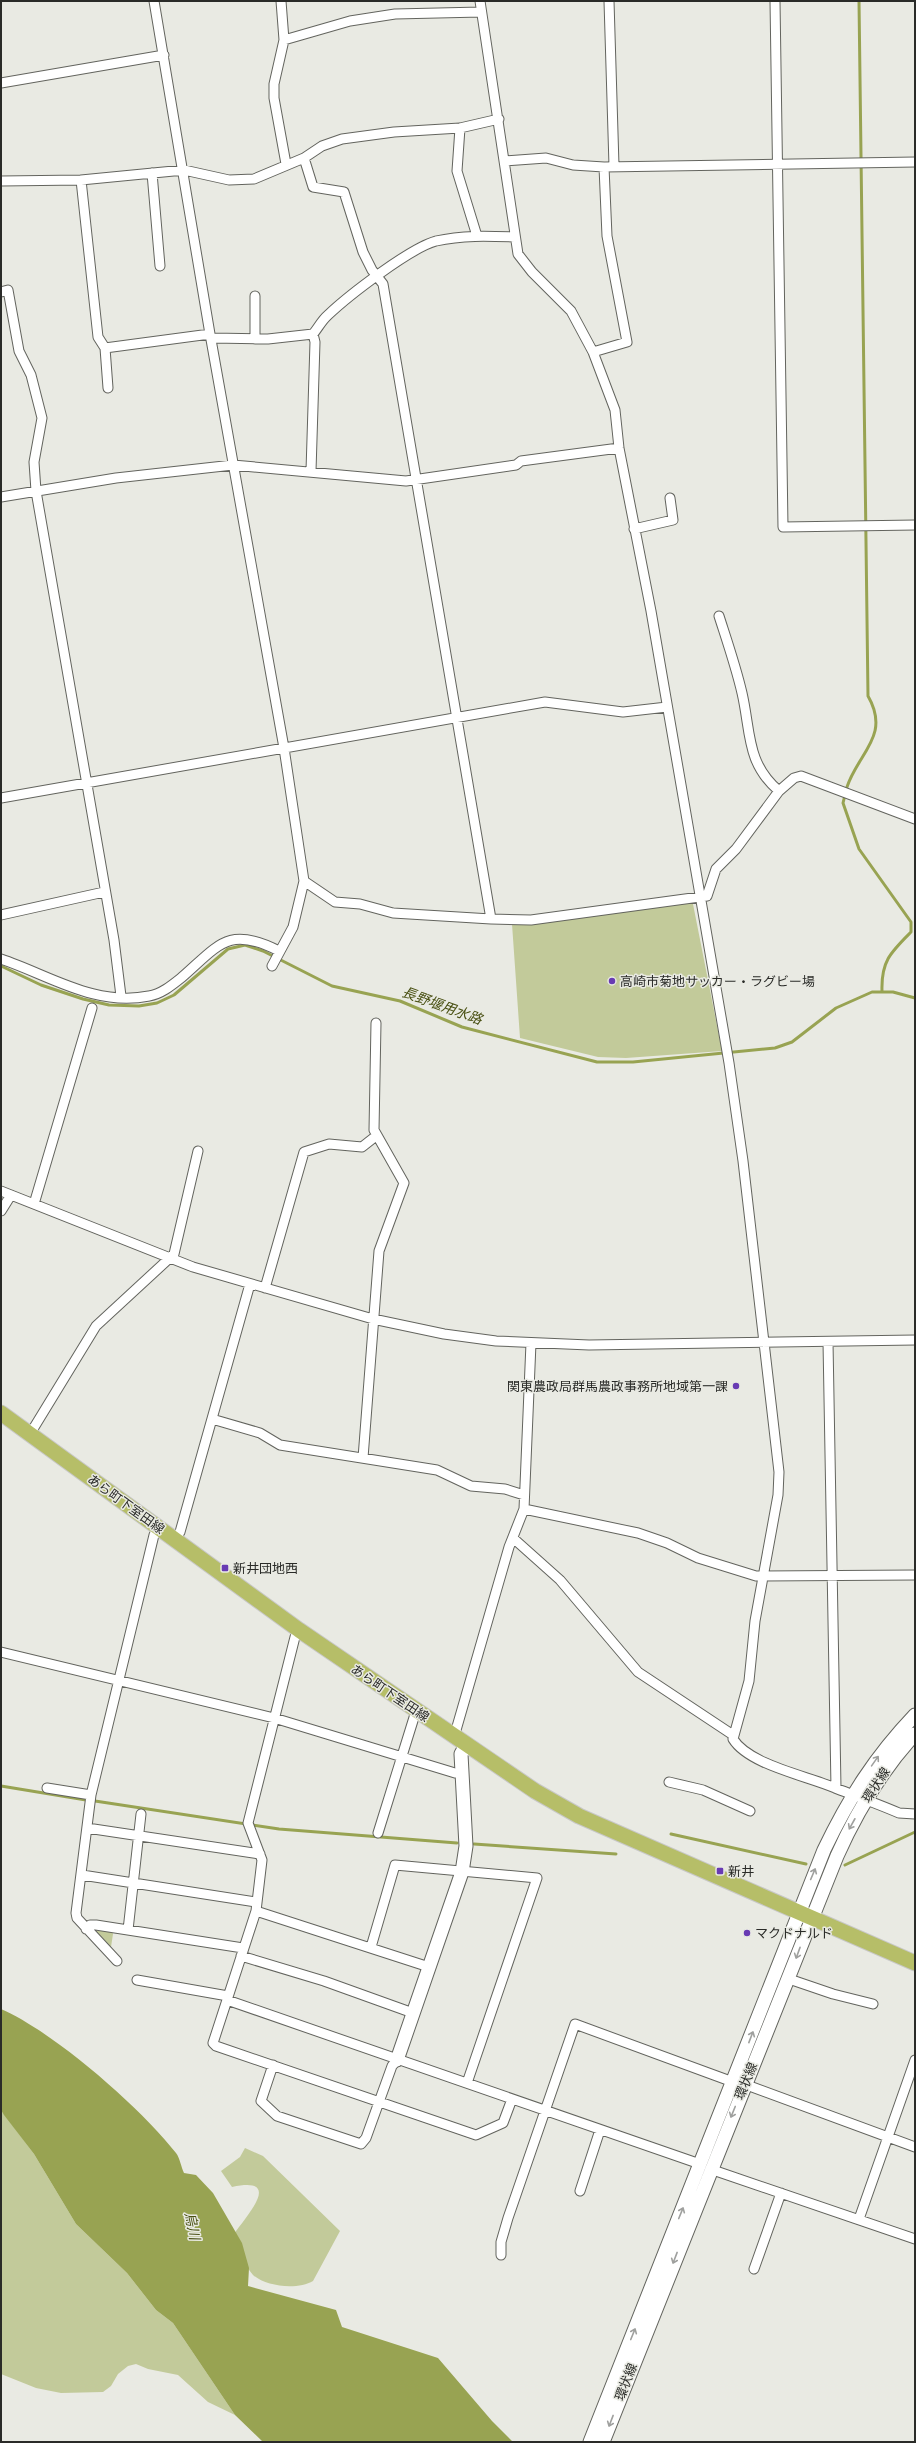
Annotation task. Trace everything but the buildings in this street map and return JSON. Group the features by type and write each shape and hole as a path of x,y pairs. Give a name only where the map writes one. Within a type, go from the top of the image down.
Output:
{"main road":[{"name":"あら町下室田線","path":"1,1414 299,1630 534,1791 579,1816 805,1913 915,1963"}],"street":[{"path":"1,959 74,989 121,996 149,996 166,989 215,949 233,939 254,939 276,958 293,927 304,881 284,748 233,465 184,170 154,1"},
{"path":"281,1 284,40 274,84 274,98 286,164"},
{"path":"480,1 499,119 518,254 532,272 571,311 593,352 614,410 618,448 667,707 698,896 727,1049 743,1161 779,1484 755,1621 749,1681 733,1735"},
{"path":"609,1 614,166"},
{"path":"775,1 783,527 915,525"},
{"path":"284,40 350,21 395,14 482,12"},
{"path":"1,83 164,55"},
{"path":"1,181 81,180 184,170 216,178 241,181 254,179 274,172 286,164 304,158 322,146 342,139 394,132 460,128 499,119"},
{"path":"460,128 457,171 477,236"},
{"path":"304,158 313,187 344,192 363,252 372,270 383,284 491,919"},
{"path":"504,161 546,158 573,166 604,167 915,162"},
{"path":"593,352 627,342 607,236 604,167"},
{"path":"152,173 160,266"},
{"path":"81,180 98,337 105,348 108,388"},
{"path":"311,471 313,334 328,315 378,276 425,245 442,240 477,236 515,237"},
{"path":"1,292 8,290 19,351 31,375 42,418 34,462 36,491 87,784 104,892 114,940 121,996"},
{"path":"255,296 255,339"},
{"path":"105,348 211,336 255,339 313,334"},
{"path":"1,497 116,478 233,465 311,471 406,481 516,465 521,461 618,448"},
{"path":"634,529 673,520 670,498"},
{"path":"719,616 742,694 745,721 754,760 766,780 779,791"},
{"path":"1,798 545,702 623,712 667,707"},
{"path":"304,881 336,902 360,904 393,913 531,920 698,896 707,896 716,869 736,849 779,791 794,778 808,777 915,819"},
{"path":"1,915 104,892"},
{"path":"34,1204 92,1008"},
{"path":"363,1458 378,1251 404,1183 376,1136 372,1124 376,1023"},
{"path":"265,1288 304,1152 329,1144 362,1147 376,1136"},
{"path":"30,1434 96,1326 174,1254 198,1150"},
{"path":"1,1191 170,1259 250,1284 373,1319 444,1334 531,1343 589,1345 915,1340"},
{"path":"1,1211 11,1195"},
{"path":"175,1539 180,1532 250,1284"},
{"path":"828,1342 836,1788"},
{"path":"272,2065 261,2101 277,2116 361,2144 366,2138 392,2066 397,2060 462,1872 466,1846 462,1754 460,1741 513,1538 524,1509 531,1343"},
{"path":"212,1419 260,1433 280,1445 436,1470 471,1486 505,1489 524,1495"},
{"path":"524,1509 638,1533 667,1543 698,1558 763,1576 915,1575"},
{"path":"117,1961 86,1929 77,1918 76,1913 91,1795 154,1535 158,1528"},
{"path":"513,1538 560,1580 638,1672 733,1735 737,1744 756,1758 899,1813 915,1814"},
{"path":"299,1630 295,1637 248,1823 262,1860 256,1906 213,2043 216,2046 476,2135 503,2123 512,2099"},
{"path":"1,1652 274,1718 463,1773"},
{"path":"378,1833 416,1711"},
{"name":"環状線","path":"739,2083 789,1979 805,1913 824,1850 852,1794 880,1754 915,1715"},
{"name":"環状線","path":"603,2442 624,2373 805,1913 866,1800 890,1763 915,1734"},
{"path":"669,1782 703,1790 750,1811"},
{"path":"47,1788 91,1795"},
{"path":"128,1930 141,1814"},
{"path":"87,1828 260,1854"},
{"path":"371,1947 396,1865 537,1878 467,2083"},
{"path":"82,1875 256,1906 429,1967"},
{"path":"86,1929 90,1925 96,1925 242,1952 413,2013"},
{"path":"789,1979 832,1994 873,2004"},
{"path":"137,1980 228,1998 397,2060 545,2110 781,2194 914,2236"},
{"path":"501,2255 501,2242 508,2218 575,2024 915,2147"},
{"path":"859,2219 915,2060"},
{"path":"580,2191 600,2130"},
{"path":"754,2270 781,2194"},
{"path":"590,2442 624,2373"}],"shaded area":[{"name":"高崎市菊地サッカー・ラグビー場","path":"692,899 722,1051 626,1058 598,1057 520,1038 512,924 533,924"},
{"path":"97,1930 112,1931 111,1947 96,1933"},
{"path":"1,2110 34,2154 76,2224 127,2273 156,2310 173,2323 235,2415 208,2402 178,2375 148,2369 136,2364 128,2366 118,2374 111,2386 103,2392 61,2393 36,2388 1,2374"},
{"path":"245,2148 263,2156 340,2231 313,2281 307,2284 299,2286 282,2286 274,2285 259,2279 253,2275 245,2263 234,2239 234,2234 253,2208 259,2192 256,2187 248,2185 232,2187 221,2171 240,2157"}],"water":[{"name":"烏川","path":"1,2009 46,2035 95,2072 141,2114 160,2135 177,2155 184,2173 196,2175 213,2193 242,2243 249,2268 248,2286 336,2310 342,2327 438,2358 492,2421 513,2442 263,2442 235,2415 173,2323 156,2310 127,2273 76,2224 34,2154 4,2115 1,2110"}],"waterway":[{"path":"847,787 852,775 870,744 876,722 874,710 868,696 859,1"},
{"path":"845,795 843,803 859,849 911,922 911,932 898,945 885,964 882,991"},
{"name":"長野堰用水路","path":"1,966 41,985 83,999 109,1005 139,1006 157,1003 174,995 228,949 245,945 263,951 332,986 400,1001 462,1027 597,1062 633,1062 775,1048 792,1042 836,1008 872,992 893,992 915,998"},
{"path":"1,1786 86,1800"},
{"path":"95,1801 279,1829 457,1843"},
{"path":"845,1865 915,1832"},
{"path":"671,1834 806,1864"},
{"path":"474,1844 616,1854"}],"place":[{"name":"高崎市菊地サッカー・ラグビー場","path":"612,981"},
{"name":"関東農政局群馬農政事務所地域第一課","path":"736,1386"},
{"name":"新井団地西","path":"225,1568"},
{"name":"新井","path":"720,1871"},
{"name":"マクドナルド","path":"747,1933"}]}
